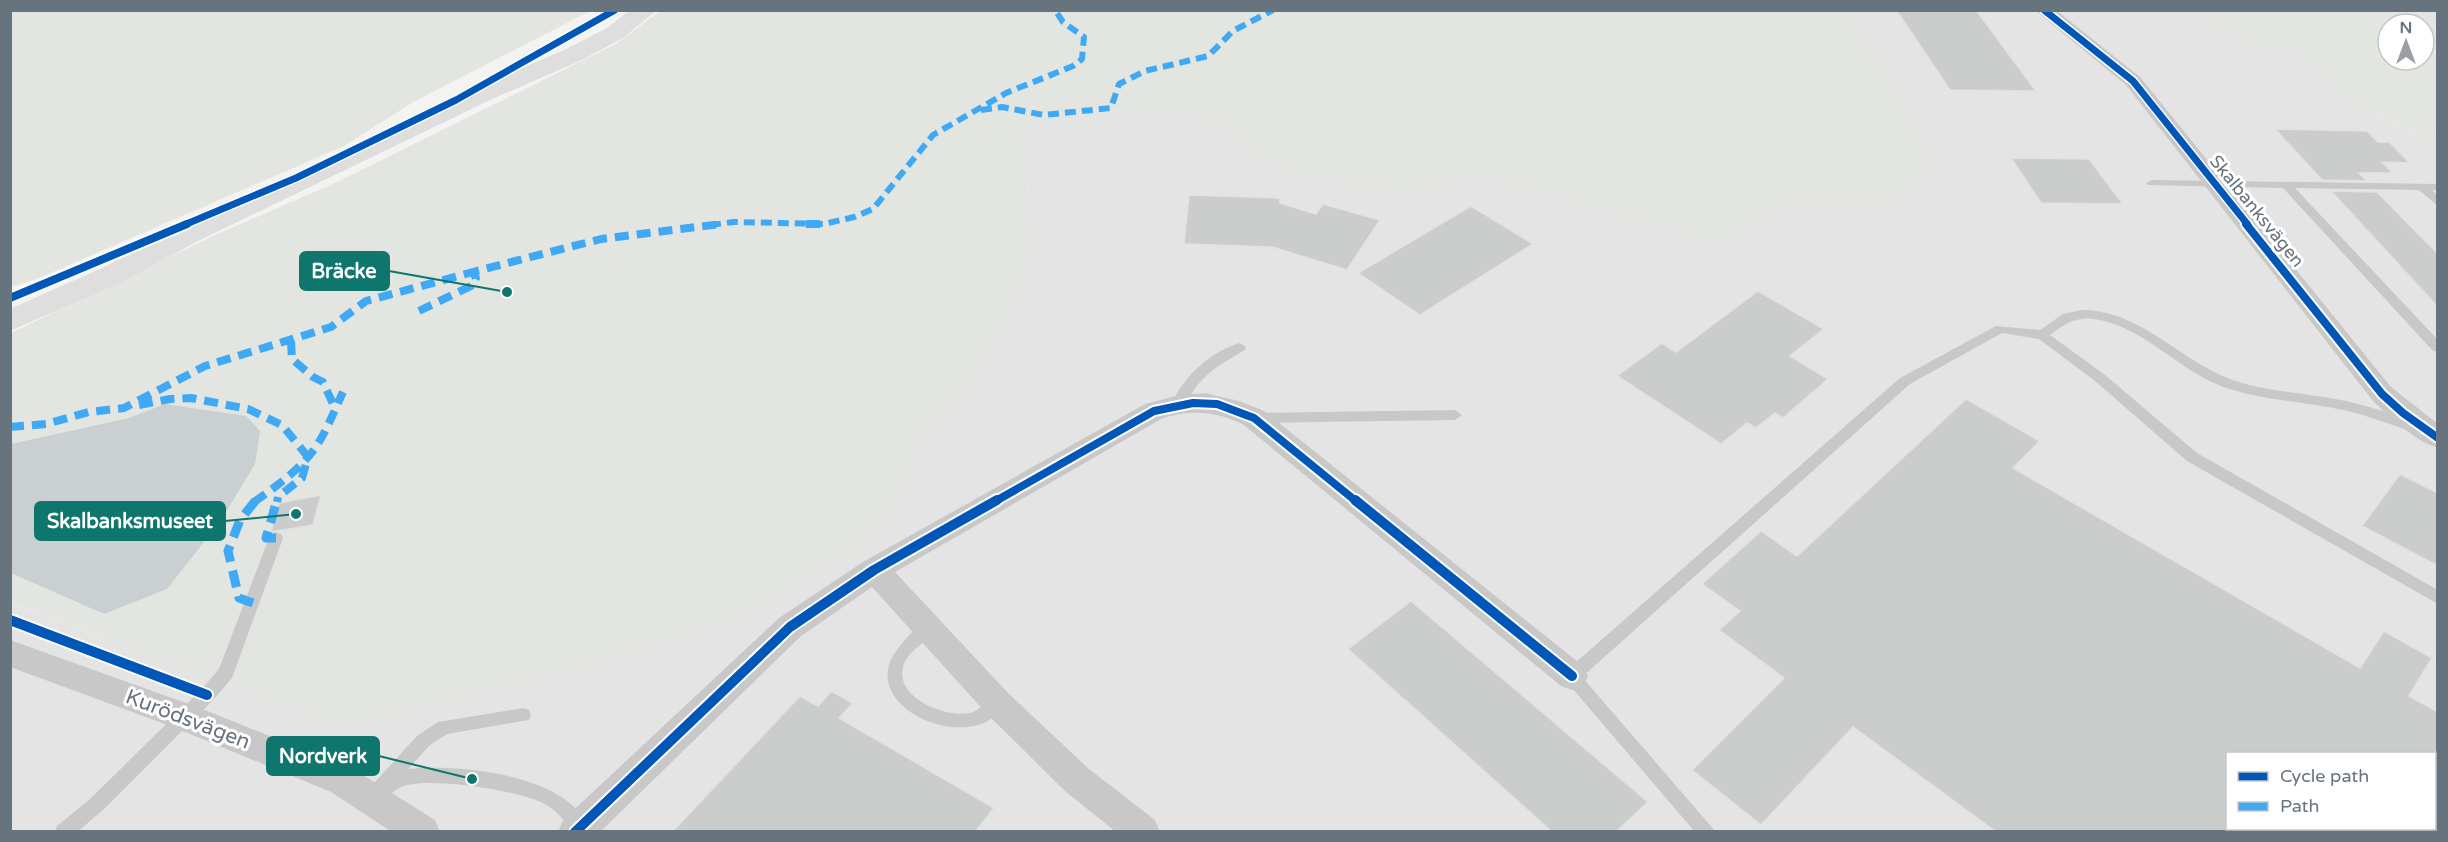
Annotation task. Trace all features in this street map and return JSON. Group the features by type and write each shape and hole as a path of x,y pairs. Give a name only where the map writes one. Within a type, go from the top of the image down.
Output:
{"main road":[{"path":"482,95 623,10"},
{"path":"10,321 112,275 188,235 482,95 573,55 615,33 646,10"},
{"path":"10,305 188,235"}],"street":[{"name":"Skalbanksvägen","path":"2044,10 2133,81 2382,394 2434,436"},
{"path":"578,829 790,627 874,570 1154,411 1179,403 1233,406 1254,418 1572,676"},
{"path":"874,570 997,703 1077,780 1143,831"},
{"name":"Kurödsvägen","path":"10,653 185,717 343,781 423,831"}],"lane":[{"path":"2152,183 2438,187"},
{"path":"2286,185 2438,348"},
{"path":"2421,187 2438,203"},
{"path":"2042,335 2066,316 2082,313 2100,315 2144,334 2190,365 2227,382 2249,389 2356,408 2434,436"},
{"path":"1707,831 1572,676 1905,381 2000,329 2042,335 2100,378 2192,457 2438,598"},
{"path":"1179,403 1186,385 1193,377 1240,347"},
{"path":"1254,418 1455,415"},
{"path":"63,831 97,804 226,673 276,538"},
{"path":"927,628 902,655 895,667 893,680 899,692 911,703 937,718 949,721 971,720 981,716 997,703"},
{"path":"372,798 423,741 444,727 523,715"},
{"path":"372,798 390,785 408,777 435,776 472,779 548,796 566,809 578,829"}],"shaded area":[{"path":"11,10 590,11 415,101 344,146 39,278 11,287"},
{"path":"660,11 1853,11 1938,156 1928,184 1899,204 1797,201 1728,246 1491,178 1407,192 1288,173 1256,160 1222,124 1151,111 1073,115 1030,124 1027,204 1034,226 1027,279 1008,327 978,380 926,435 884,535 743,621 568,673 349,727 246,692 11,603 11,333 211,237 337,182 616,44"},
{"path":"1853,11 2191,11 2260,47 2288,48 2332,84 2340,99 2428,140 2437,127 2437,831 11,831 10,603 246,692 884,535 926,435 978,380 1034,227 1027,205 1030,124 1073,115 1151,111 1222,124 1256,160 1407,192 1491,178 1728,246 1797,201 1899,204 1938,156"},
{"path":"2191,11 2437,11 2437,127 2429,140 2340,99 2332,84 2288,48 2260,47"},
{"path":"165,404 246,416 260,431 255,464 222,519 167,589 104,614 11,573 11,444 129,418"}],"building":[{"path":"1896,10 1976,10 2036,91 1950,90"},
{"path":"2275,129 2367,131 2378,142 2389,142 2410,163 2382,162 2393,173 2359,173 2367,181 2322,180"},
{"path":"2011,158 2089,159 2123,204 2041,203"},
{"path":"2331,191 2377,192 2438,254 2438,307"},
{"path":"1189,195 1280,198 1280,203 1316,214 1323,204 1380,220 1347,270 1272,247 1184,244"},
{"path":"1471,206 1533,244 1420,315 1358,273"},
{"path":"1758,291 1824,329 1790,356 1828,379 1783,418 1775,413 1756,428 1747,423 1721,444 1617,376 1662,343 1676,352"},
{"path":"1966,399 2040,441 2013,468 2360,668 2384,631 2432,658 2409,696 2438,712 2438,753 2226,752 2226,830 2228,831 1995,831 1853,727 1761,825 1692,770 1784,678 1719,630 1740,611 1702,584 1761,531 1797,556"},
{"path":"2400,474 2438,493 2438,566 2362,526"},
{"path":"321,495 313,525 271,532 279,503"},
{"path":"1411,601 1648,802 1617,831 1551,831 1348,649"},
{"path":"831,691 853,703 839,718 994,808 976,831 673,831 800,696 818,706"}],"marked path":[{"path":"419,311 471,286 476,278 473,272 601,239 734,222 824,224 854,217 873,209 933,135 1006,93 1073,66 1082,59 1084,37 1063,22 1055,10"},
{"path":"981,110 1002,107 1044,115 1111,108 1119,84 1145,71 1208,56 1233,31 1273,10"},
{"path":"10,427 46,424 89,412 124,408 205,366 331,327 366,301 473,272"},
{"path":"291,341 292,359 313,377 323,382 334,406"},
{"path":"253,603 239,598 228,551 240,520 251,504 289,477 308,457 319,442 343,392"},
{"path":"139,405 191,398 248,409 282,425 308,457 302,478 278,497 266,538 276,538"}],"cycle path":[{"path":"10,298 296,178 456,100 615,10"},
{"path":"2044,10 2133,81 2382,394 2403,413 2438,438"},
{"path":"575,832 790,627 874,570 1154,411 1180,404 1217,404 1254,418 1572,676"},
{"path":"10,620 207,695"}],"place":[{"name":"Bräcke","path":"507,292"},
{"name":"Skalbanksmuseet","path":"296,514"},
{"name":"Nordverk","path":"472,779"}]}
